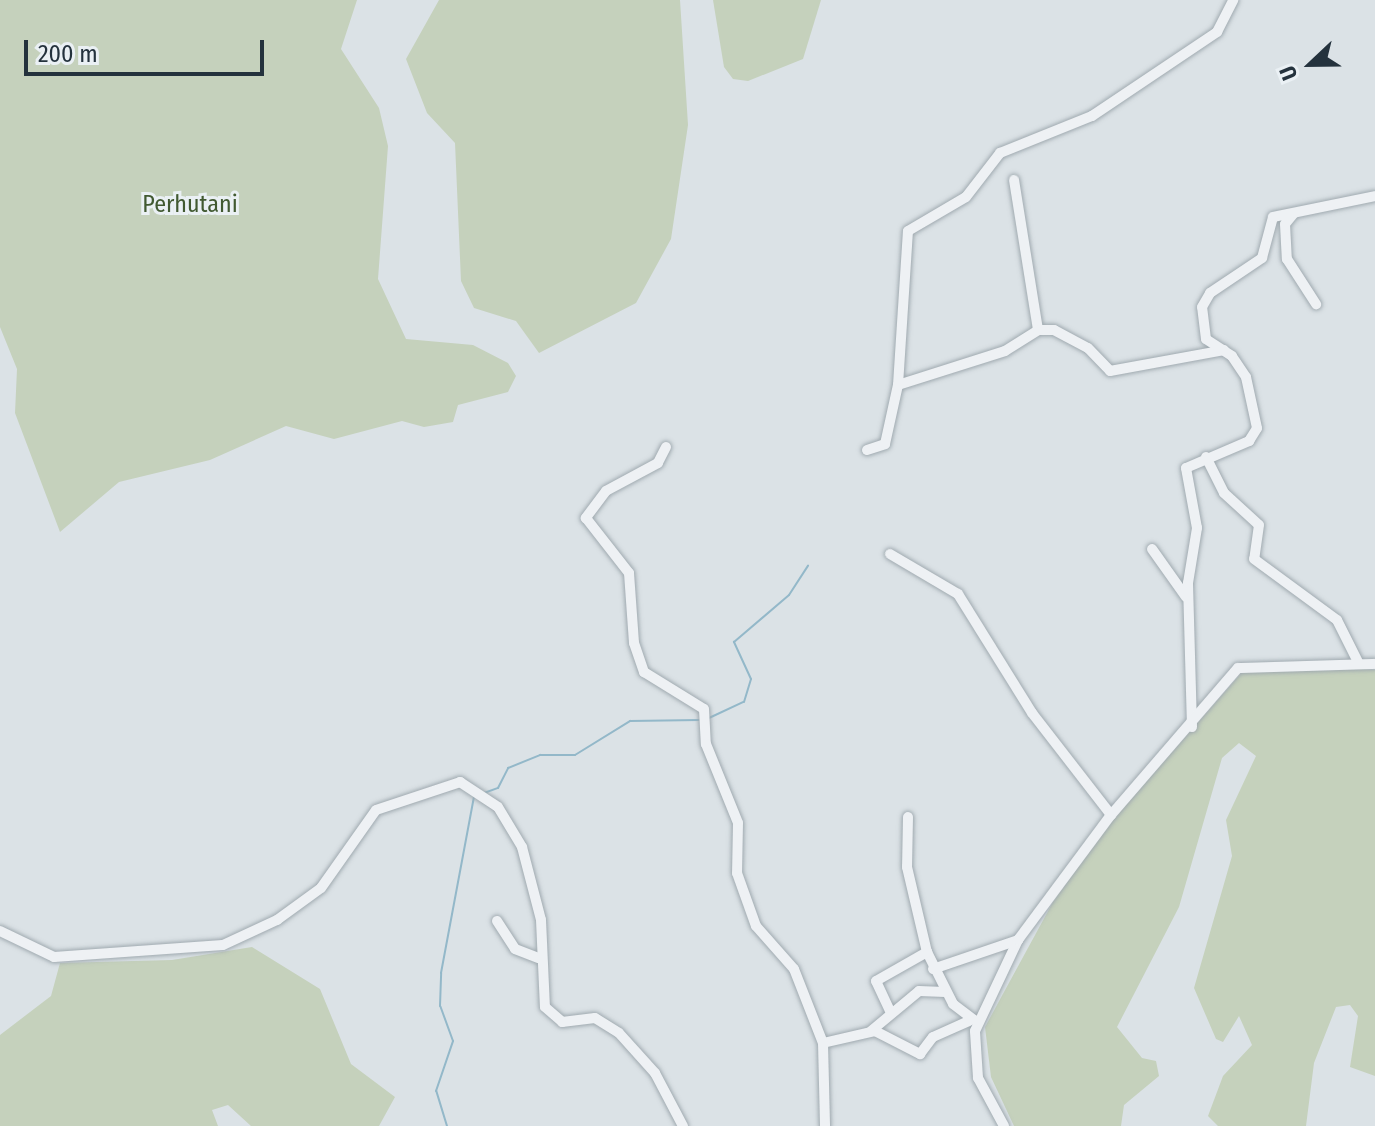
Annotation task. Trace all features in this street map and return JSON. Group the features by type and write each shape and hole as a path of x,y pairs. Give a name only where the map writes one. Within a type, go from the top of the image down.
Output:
{"street":[{"path":"867,450 885,444 898,385 908,231 966,197 1000,153 1092,116 1217,32 1233,0"},
{"path":"1014,180 1038,330"},
{"path":"1192,727 1189,603 1197,528 1186,468 1249,441 1257,428 1246,377 1224,350 1206,339 1205,300 1262,258 1270,218 1375,196"},
{"path":"1294,213 1285,224 1287,259 1316,304"},
{"path":"898,385 1005,351 1038,330"},
{"path":"1038,330 1088,348 1110,371 1224,350"},
{"path":"666,447 658,463 606,491 586,518 629,573 634,643 644,672 706,719 738,823 737,873 752,919 794,969 823,1043 825,1126"},
{"path":"1206,457 1224,493 1259,525 1254,559 1337,620 1358,662"},
{"path":"1152,549 1189,603"},
{"path":"890,554 958,594 1032,713 1111,815"},
{"path":"1004,1126 975,1067 974,1020 1018,940 1111,815 1246,665 1375,664"},
{"path":"0,931 54,957 223,945 277,920 321,888 365,819 385,804 447,783 465,784 488,800 522,847 541,920 538,958 550,1014 567,1023 595,1018 619,1033 655,1073 683,1126"},
{"path":"908,817 907,867 927,952 945,992 974,1020"},
{"path":"497,921 515,949 538,958"},
{"path":"933,969 1018,940"},
{"path":"890,1011 876,981 927,952"},
{"path":"823,1043 871,1031 890,1011 919,991 945,992"},
{"path":"871,1031 920,1054 933,1037 974,1020"}],"green space":[{"name":"Perhutani","path":"0,0 357,0 341,49 379,108 388,146 378,279 406,339 473,345 508,363 516,376 508,392 458,405 453,422 424,427 402,421 334,439 286,426 210,460 119,482 60,532 15,413 17,369 0,327"},
{"path":"439,0 680,0 688,125 671,239 636,303 539,353 516,321 474,308 461,281 455,143 427,113 406,59"},
{"path":"713,0 821,0 803,59 748,81 733,79 724,67"},
{"path":"1327,666 1375,670 1375,1076 1350,1067 1358,1016 1350,1005 1336,1007 1314,1063 1306,1126 1218,1126 1208,1116 1223,1076 1252,1045 1239,1016 1223,1042 1216,1039 1194,988 1232,856 1226,820 1256,756 1239,743 1222,758 1179,907 1117,1027 1142,1058 1156,1061 1159,1076 1124,1105 1121,1126 1014,1126 991,1077 985,1027 1053,902 1109,824 1244,670"},
{"path":"252,947 320,989 351,1064 395,1097 379,1126 251,1126 228,1105 212,1110 218,1126 0,1126 0,1035 51,996 60,963 172,960"}],"waterway":[{"path":"709,718 744,702 751,679 734,642 789,595 808,566"},
{"path":"484,793 498,788 508,768 540,755 575,755 630,721 699,720"},
{"path":"447,1126 436,1091 453,1041 440,1006 441,973 474,797"}]}
